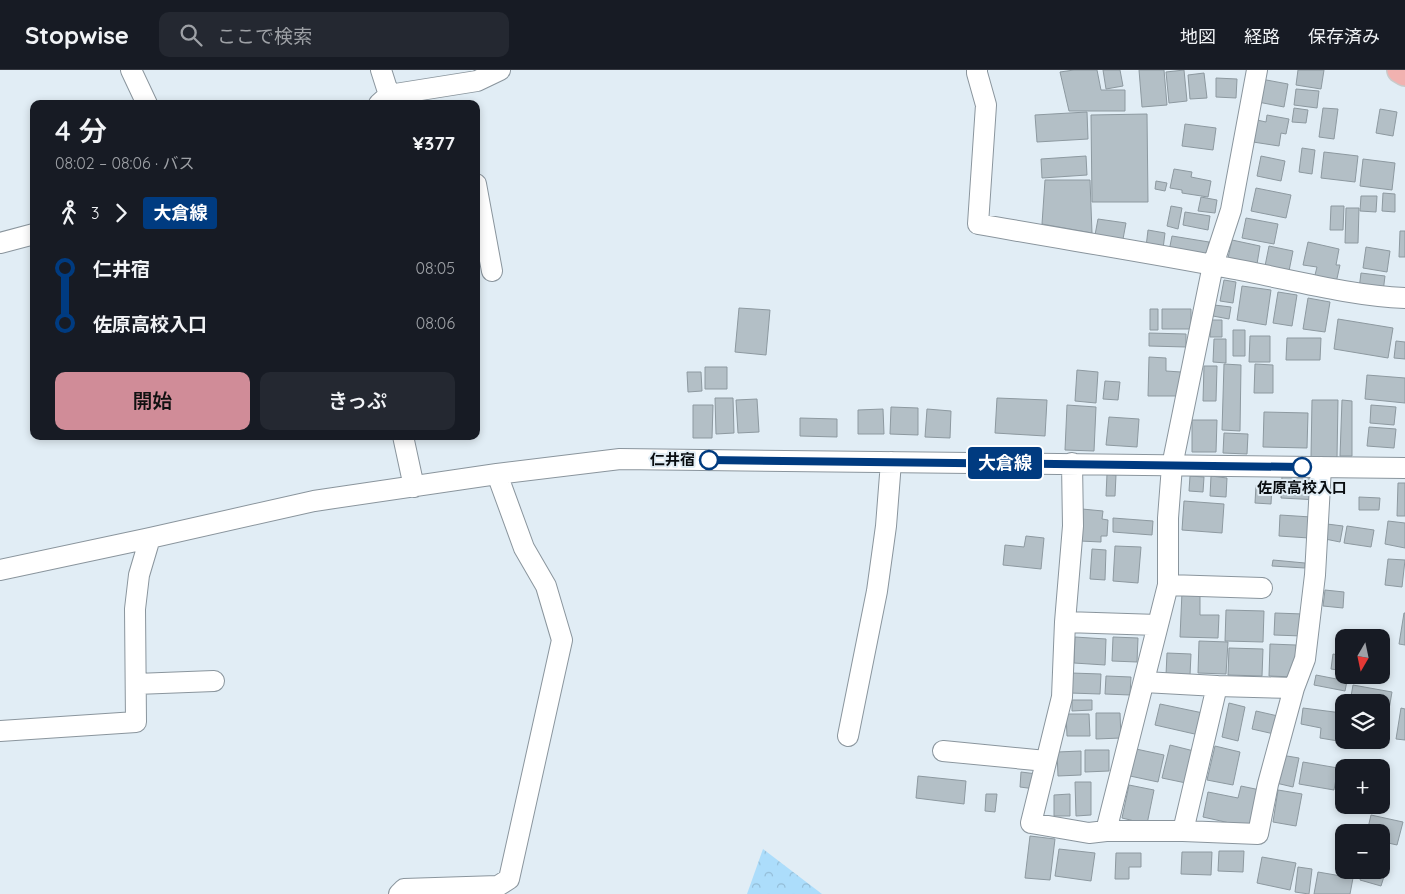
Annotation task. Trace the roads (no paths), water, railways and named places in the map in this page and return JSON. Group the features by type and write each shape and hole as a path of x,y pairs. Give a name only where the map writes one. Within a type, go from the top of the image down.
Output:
{"main road":[{"path":"1400,70 1405,73"}],"street":[{"path":"131,70 145,100"},
{"path":"381,70 384,100 422,97 477,81 500,70"},
{"path":"977,70 986,105 978,224 1343,290 1405,298"},
{"path":"1106,831 1168,585 1168,518 1172,466 1213,265 1231,210 1257,70"},
{"path":"480,206 492,271"},
{"path":"0,243 30,235"},
{"path":"404,440 414,486"},
{"path":"0,570 314,501 497,474 620,459 1405,468"},
{"path":"848,736 877,591 886,526 891,462"},
{"path":"1072,463 1074,526 1062,697 1031,823 1089,833 1106,831 1183,831 1258,834 1268,784 1294,688 1305,659 1313,593 1321,467"},
{"path":"399,894 404,889 498,886 509,879 562,640 546,586 524,548 497,474"},
{"path":"0,731 136,722 134,609 139,575 150,538"},
{"path":"1168,585 1262,588"},
{"path":"1066,622 1158,625"},
{"path":"136,684 214,680"},
{"path":"1144,682 1294,688"},
{"path":"1183,831 1217,686"},
{"path":"943,751 1046,761"}],"place":[{"name":"仁井宿","path":"709,460"},
{"name":"佐原高校入口","path":"1302,467"}]}
